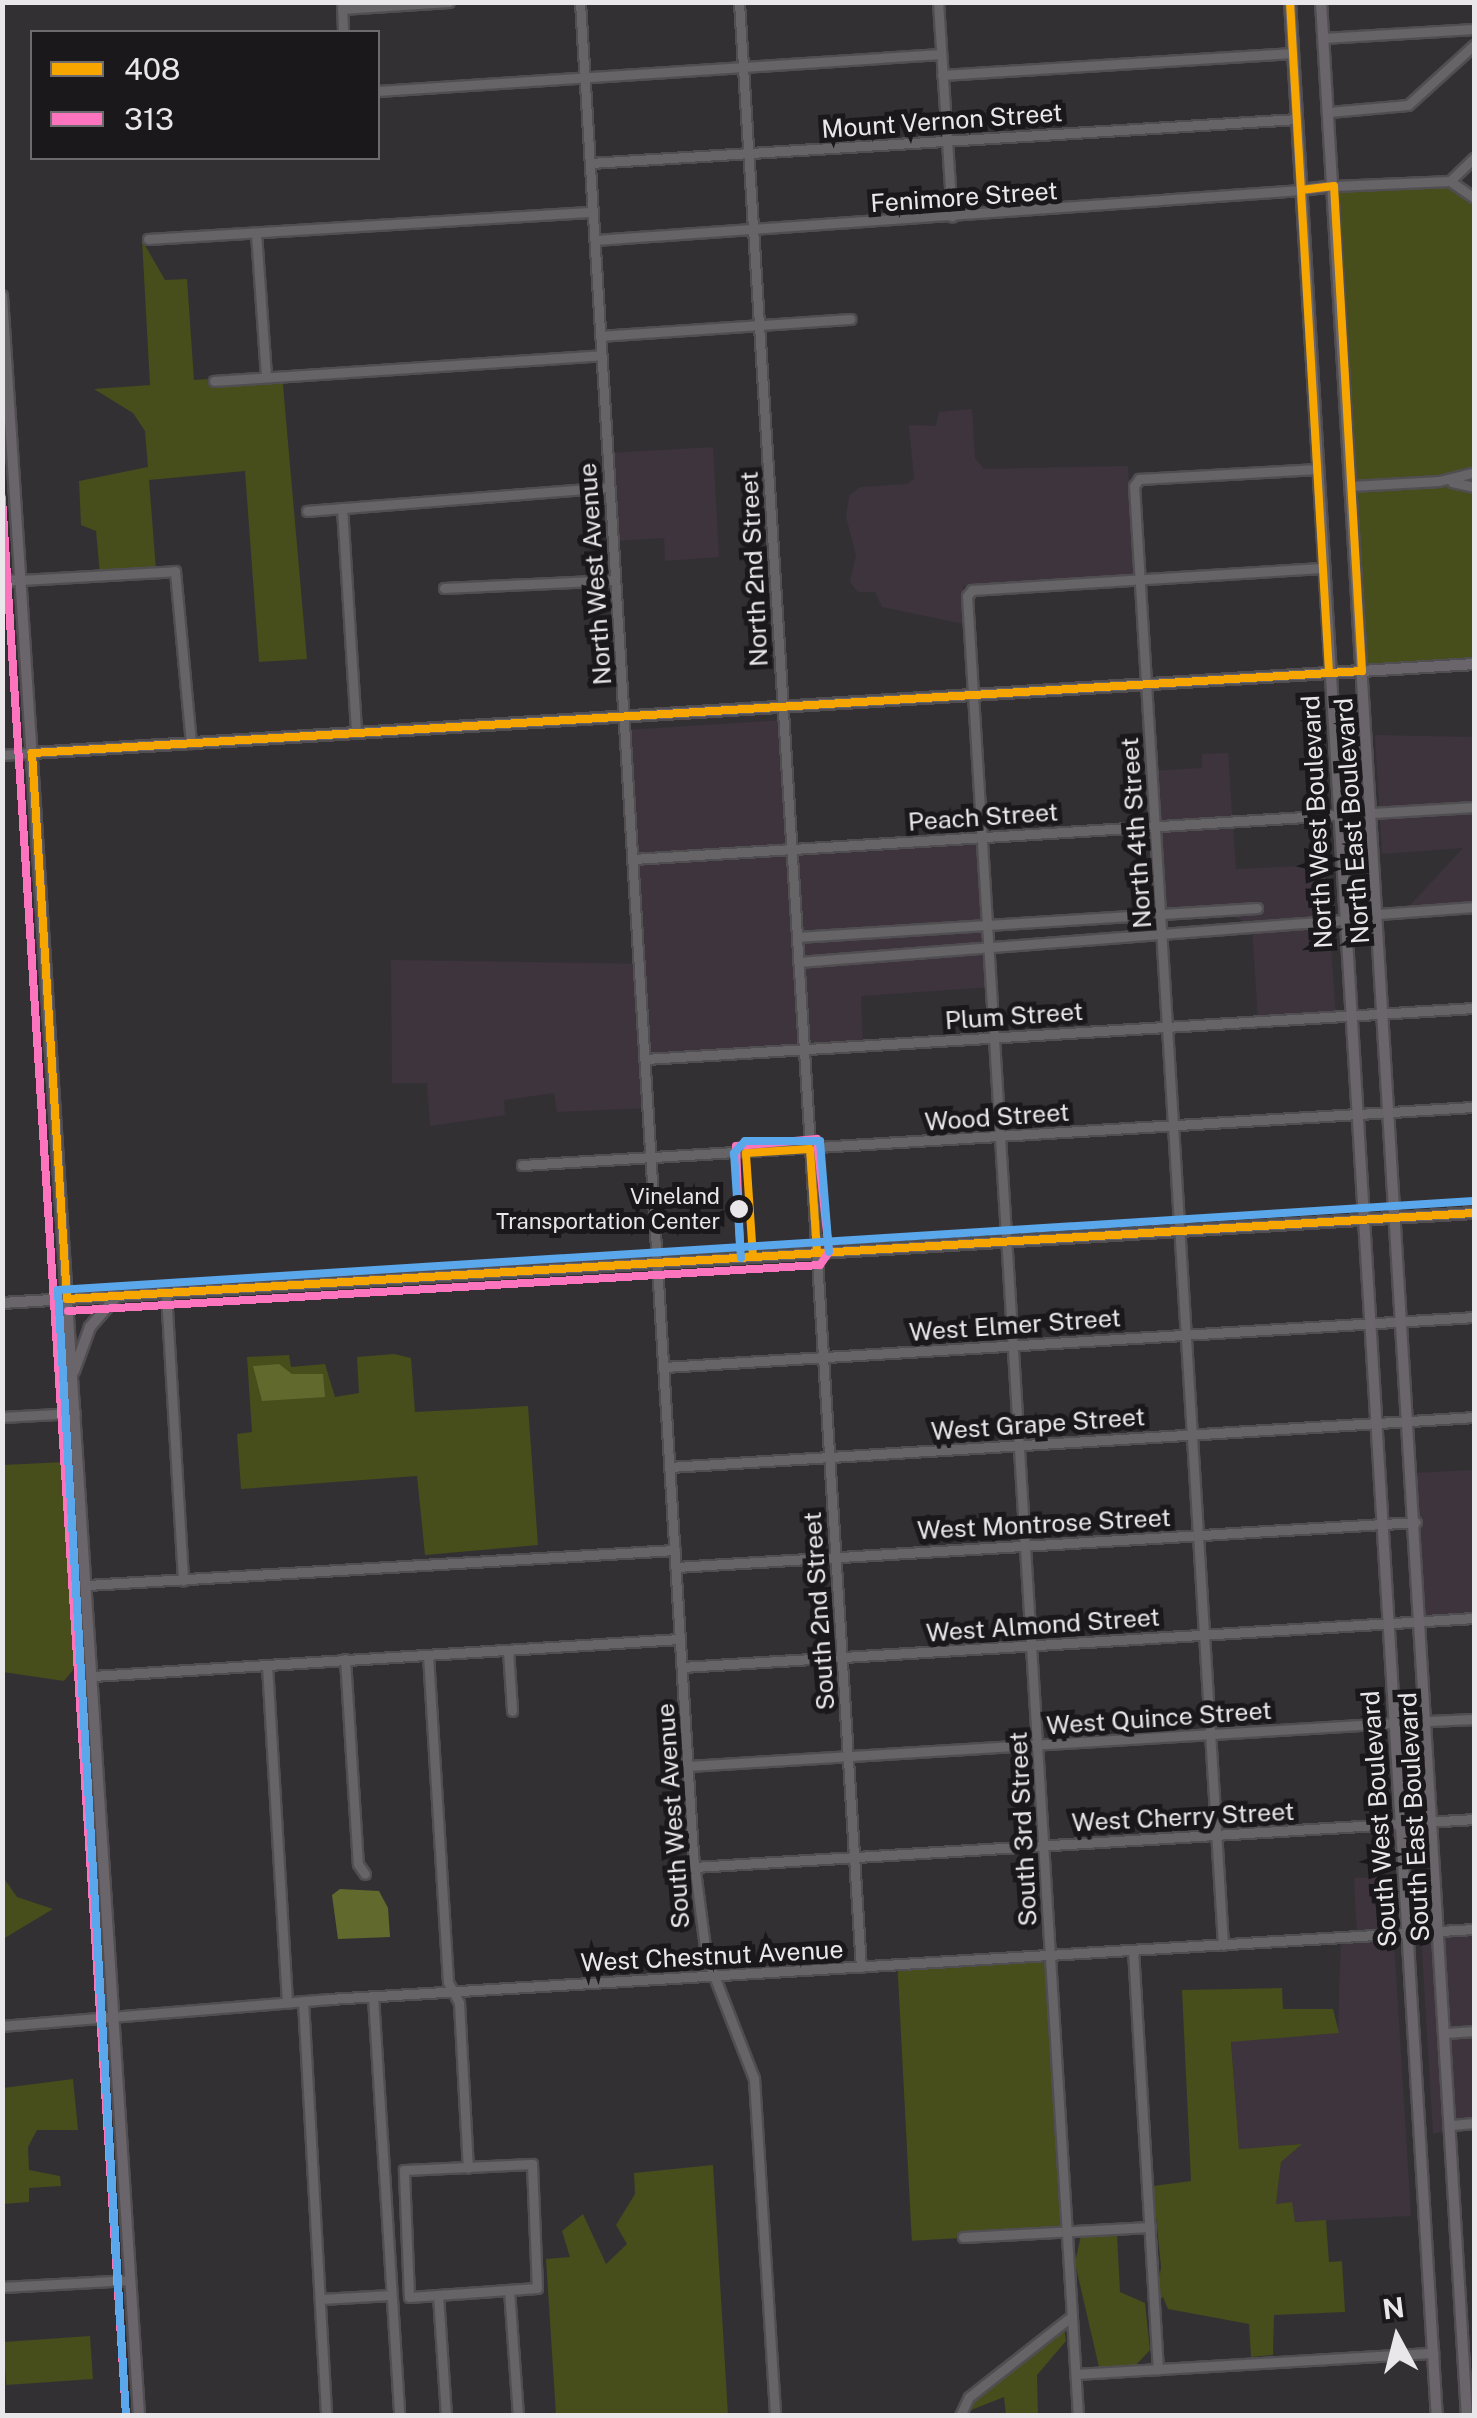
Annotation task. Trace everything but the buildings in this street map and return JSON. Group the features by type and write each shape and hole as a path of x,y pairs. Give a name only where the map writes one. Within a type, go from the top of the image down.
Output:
{"main road":[{"name":"North West Boulevard","path":"1290,2 1362,1219"},
{"name":"North East Boulevard","path":"1321,2 1397,1217"},
{"name":"Fenimore Street","path":"1301,190 1334,186"},
{"path":"2,296 139,2416"},
{"path":"2,582 21,580"},
{"path":"32,752 1474,664"},
{"path":"2,1303 1474,1212"},
{"name":"South East Boulevard","path":"1397,1217 1467,2416"},
{"name":"South West Boulevard","path":"1362,1219 1437,2416"},
{"path":"72,1377 90,1327 118,1296"}],"street":[{"path":"342,6 449,2"},
{"name":"North West Avenue","path":"580,2 658,1263"},
{"name":"North 2nd Street","path":"739,2 816,1253"},
{"path":"938,2 952,218"},
{"path":"1324,38 1474,29"},
{"path":"1328,112 1408,105 1474,44"},
{"path":"942,75 1293,52"},
{"path":"380,91 941,54"},
{"name":"Mount Vernon Street","path":"590,162 1297,119"},
{"path":"1334,186 1450,180 1474,158"},
{"path":"1450,180 1474,198"},
{"name":"Fenimore Street","path":"594,240 952,218 1301,190"},
{"path":"148,239 593,212"},
{"path":"256,233 266,377"},
{"path":"600,336 850,319"},
{"path":"214,381 601,355"},
{"name":"North 4th Street","path":"1223,1945 1134,484 1318,469"},
{"path":"1351,486 1439,481 1474,472"},
{"path":"1439,481 1474,487"},
{"path":"307,510 610,487"},
{"path":"342,508 356,733"},
{"path":"1140,580 1324,568"},
{"path":"21,580 175,571 191,743"},
{"path":"444,588 615,580"},
{"name":"South 3rd Street","path":"1078,2416 968,593 1140,580"},
{"path":"2,754 32,752"},
{"path":"1372,813 1474,807"},
{"name":"Peach Street","path":"633,859 1336,815"},
{"path":"1379,914 1474,907"},
{"path":"797,936 1257,908"},
{"path":"798,962 1343,920"},
{"name":"Plum Street","path":"645,1059 1474,1008"},
{"name":"Wood Street","path":"522,1165 1474,1107"},
{"name":"South 2nd Street","path":"816,1253 861,1967"},
{"name":"South West Avenue","path":"658,1263 694,1867 713,1976 754,2080 775,2416"},
{"path":"166,1293 183,1580"},
{"name":"West Elmer Street","path":"664,1367 1474,1317"},
{"path":"2,1417 74,1412"},
{"name":"West Grape Street","path":"669,1466 1474,1418"},
{"name":"West Montrose Street","path":"676,1567 1416,1522"},
{"path":"88,1586 674,1550"},
{"name":"West Almond Street","path":"682,1667 1474,1618"},
{"path":"93,1676 680,1639"},
{"path":"508,1650 512,1711"},
{"path":"428,1655 453,1992 459,2003 468,2168"},
{"path":"345,1659 358,1864 364,1874"},
{"path":"267,1665 287,2002"},
{"path":"1428,1721 1474,1718"},
{"name":"West Quince Street","path":"688,1766 1393,1724"},
{"name":"West Cherry Street","path":"694,1867 1474,1818"},
{"name":"West Chestnut Avenue","path":"2,2026 302,2001 1474,1929"},
{"path":"1132,1950 1158,2370"},
{"path":"373,1997 399,2416"},
{"path":"302,2001 326,2416"},
{"path":"1446,2033 1474,2032"},
{"path":"1452,2125 1474,2123"},
{"path":"532,2164 537,2288 409,2297 404,2170 468,2168 532,2164"},
{"path":"962,2237 1150,2227"},
{"path":"2,2287 130,2280"},
{"path":"509,2290 518,2416"},
{"path":"320,2299 390,2295"},
{"path":"438,2295 446,2416"},
{"path":"1460,2307 1474,2306"},
{"path":"960,2416 968,2397 1072,2316"},
{"path":"1076,2374 1433,2353"}],"shaded area":[{"path":"1455,176 1474,197 1474,664 1362,671 1334,186"},
{"path":"142,240 165,280 187,279 194,380 282,374 307,659 259,662 245,471 149,480 156,570 100,574 96,531 81,525 79,481 148,467 145,431 133,413 94,389 150,385"},
{"path":"972,409 975,458 984,469 1128,466 1135,575 963,586 964,624 882,607 875,592 858,592 850,582 856,555 846,517 849,496 860,487 907,484 914,479 909,425 936,426 939,412"},
{"path":"713,447 719,557 665,561 664,538 616,541 610,453"},
{"path":"782,720 792,848 984,836 992,987 861,996 863,1046 646,1060 648,1108 557,1112 554,1093 504,1100 505,1115 430,1126 427,1083 392,1083 391,960 646,964 639,952 626,730"},
{"path":"1375,735 1474,737 1474,907 1404,912 1463,848 1382,854"},
{"path":"1228,753 1236,869 1325,865 1336,1016 1258,1021 1252,925 1226,913 1161,921 1151,771 1202,768 1202,754"},
{"path":"394,1354 411,1358 415,1412 528,1406 538,1545 425,1555 417,1476 241,1489 237,1434 252,1432 247,1357 289,1355 291,1367 325,1364 335,1397 359,1393 357,1357"},
{"path":"279,1364 292,1374 323,1374 325,1397 262,1401 253,1366"},
{"path":"64,1462 77,1665 64,1681 3,1672 3,1465"},
{"path":"1474,1470 1474,1618 1422,1621 1413,1473"},
{"path":"3,1877 17,1897 53,1909 3,1939"},
{"path":"1390,1877 1411,2216 1294,2222 1276,2204 1281,2162 1300,2144 1239,2149 1231,2041 1338,2033 1341,1936 1357,1934 1354,1878"},
{"path":"340,1889 379,1891 388,1908 390,1937 338,1939 332,1895"},
{"path":"1419,1900 1447,1931 1474,1929 1474,2123 1433,2134"},
{"path":"1051,1954 1066,2233 912,2241 897,1962"},
{"path":"1282,1988 1283,2009 1333,2009 1339,2033 1231,2042 1239,2149 1302,2144 1281,2162 1276,2204 1292,2202 1295,2222 1326,2220 1329,2262 1342,2261 1345,2312 1274,2315 1273,2355 1251,2357 1249,2324 1168,2309 1163,2297 1156,2302 1161,2267 1153,2186 1191,2181 1182,1990"},
{"path":"73,2079 78,2130 37,2130 28,2147 29,2170 60,2176 61,2186 29,2188 29,2202 3,2204 3,2088"},
{"path":"713,2165 728,2415 556,2415 546,2259 570,2257 562,2231 583,2214 606,2264 627,2244 616,2225 635,2194 634,2173"},
{"path":"1117,2234 1120,2292 1145,2303 1150,2350 1136,2365 1099,2367 1075,2263 1081,2235"},
{"path":"1064,2327 1066,2341 1037,2375 1038,2415 1006,2415 1004,2397 971,2410 970,2402"},
{"path":"90,2336 93,2379 6,2385 3,2342"}],"transit line":[{"name":"408","path":"1290,2 1329,673"},
{"name":"408","path":"1301,190 1334,186 1362,671 32,753 67,1299 1474,1213"},
{"name":"313","path":"2,498 126,2416"},
{"name":"313","path":"68,1311 820,1265 829,1252 817,1139 736,1146 740,1245"},
{"path":"741,1258 734,1153 745,1141 820,1141 829,1252"},
{"name":"408","path":"753,1257 746,1153 810,1149 817,1253"},
{"path":"126,2416 58,1290 1473,1201"}],"place":[{"name":"Vineland Transportation Center","path":"739,1209"}]}
